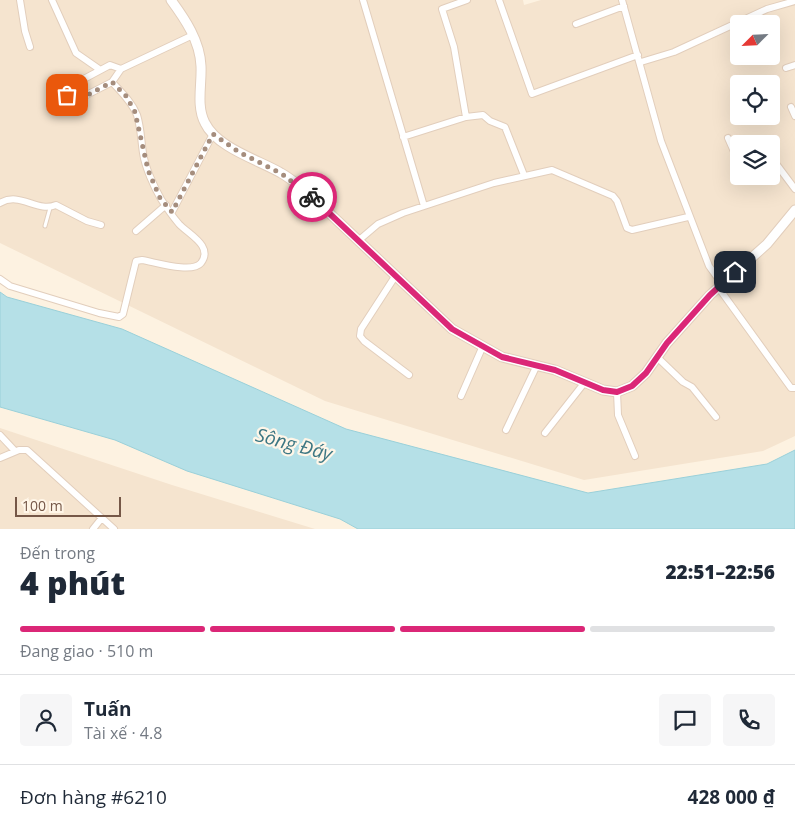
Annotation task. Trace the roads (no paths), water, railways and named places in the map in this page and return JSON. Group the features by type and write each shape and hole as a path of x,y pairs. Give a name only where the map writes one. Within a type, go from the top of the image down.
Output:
{"street":[{"path":"20,0 25,31 30,47"},
{"path":"52,0 76,53 99,70"},
{"path":"171,0 201,64 201,108 204,123 213,134 239,152 282,174 306,191 452,329 482,348 502,357 555,370 603,390 617,392 632,386 658,358 667,343 720,286 768,244 795,210"},
{"path":"364,0 424,206"},
{"path":"466,117 454,47 442,9 467,0"},
{"path":"499,0 532,94 638,55"},
{"path":"641,62 674,52 761,11 795,2"},
{"path":"576,24 623,3 641,62 660,142 688,217 709,266 720,286 791,388 795,388"},
{"path":"121,69 110,65 67,88 69,99 76,101 112,82 121,69 189,37"},
{"path":"786,68 795,66"},
{"path":"0,279 10,286 99,313 119,317 123,314 136,261 142,260 188,269 199,265 202,261 204,253 202,244 181,225 160,198 144,155 143,137 135,112 126,96 112,82"},
{"path":"791,107 795,116"},
{"path":"403,137 466,117 483,115 493,122 506,126 524,175"},
{"path":"172,212 213,134"},
{"path":"728,138 730,142"},
{"path":"780,169 795,189"},
{"path":"358,241 378,224 424,206 524,175 552,170 613,196 617,201 627,228 632,230 688,217"},
{"path":"0,203 14,198 50,208 56,205 87,221 101,225"},
{"path":"136,231 166,205"},
{"path":"396,275 361,329 360,336 409,375"},
{"path":"461,396 482,348"},
{"path":"658,358 683,382 692,387 716,417"},
{"path":"506,430 536,365"},
{"path":"545,433 585,382"},
{"path":"617,392 618,415 635,456"},
{"path":"0,435 15,451"},
{"path":"0,458 15,451 27,450 114,529"},
{"path":"93,529 101,519"}],"lane":[{"path":"45,226 50,208"}],"water":[{"name":"Sông Đáy","path":"0,292 7,297 122,329 346,429 588,493 767,464 795,450 795,529 358,529 340,519 187,471 115,440 0,407"}]}
